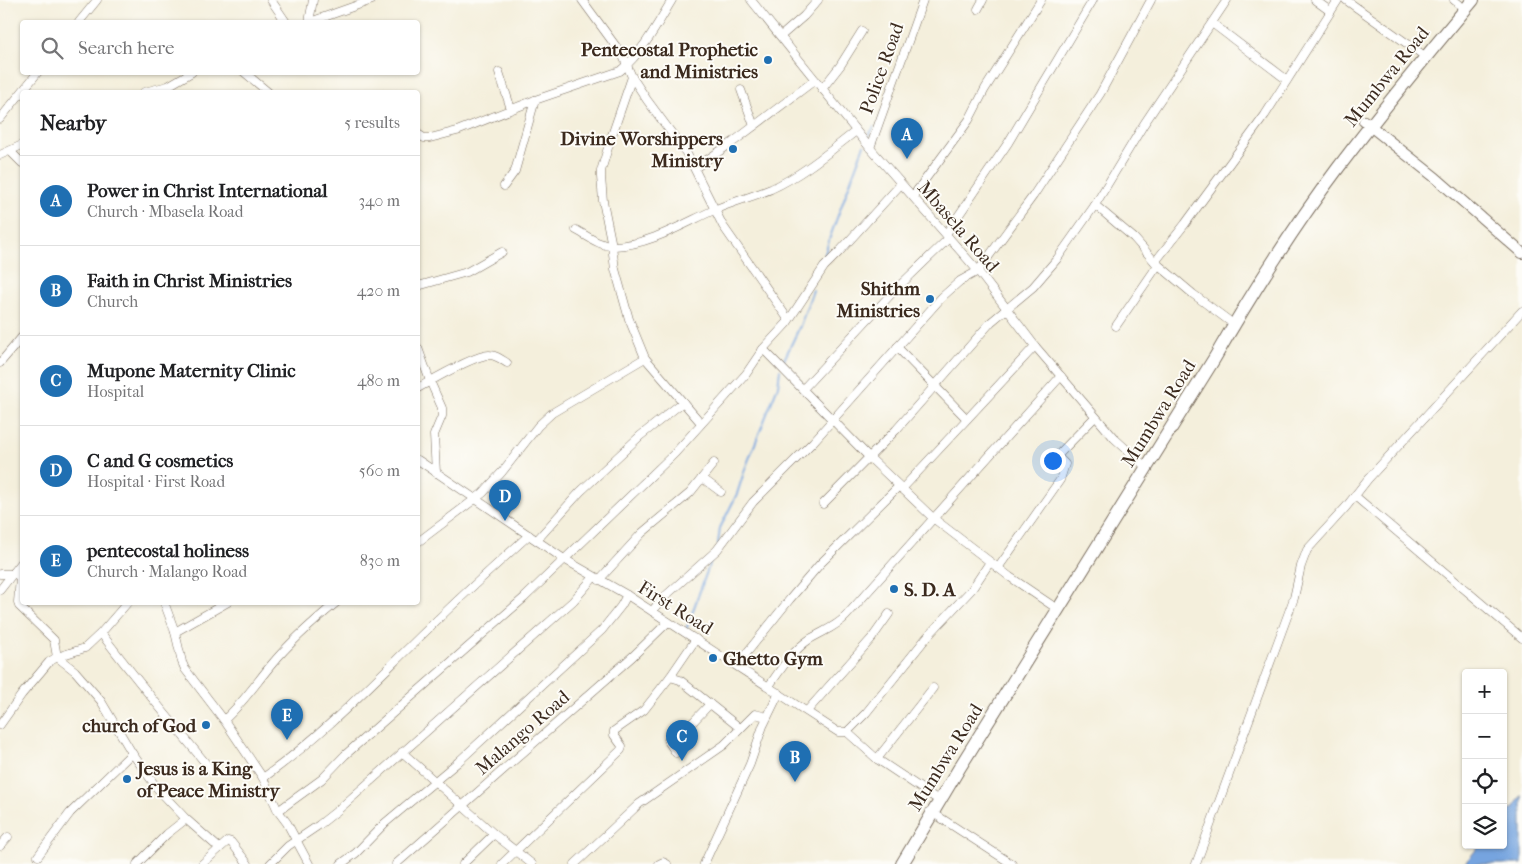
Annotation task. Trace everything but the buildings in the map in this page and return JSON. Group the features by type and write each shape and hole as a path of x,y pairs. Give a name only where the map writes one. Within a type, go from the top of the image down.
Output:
{"main road":[{"name":"Mumbwa Road","path":"895,864 938,799 1144,465 1228,320 1288,224 1310,192 1423,54 1473,0"},
{"name":"Mumbwa Road","path":"1423,54 1459,1"},
{"name":"Mumbwa Road","path":"938,799 1053,606 1214,359 1237,318 1283,247 1368,123"},
{"name":"Mumbwa Road","path":"902,864 930,811"}],"street":[{"path":"271,0 285,20"},
{"path":"310,20 313,0"},
{"path":"316,20 372,0"},
{"path":"582,0 623,56 632,77 687,154 714,210 734,244 788,320"},
{"path":"420,135 424,138 436,137 535,100 614,74 627,65 646,42 672,0"},
{"name":"Mbasela Road","path":"751,0 870,148 978,271 1035,346 1095,417 1114,438 1144,465"},
{"path":"781,36 804,16 818,0"},
{"name":"Police Road","path":"870,148 923,0"},
{"path":"978,8 983,0"},
{"path":"913,196 969,120 985,89 1041,0"},
{"path":"803,390 906,278 948,236 1008,143 1093,0"},
{"path":"652,611 717,550 753,502 803,453 953,287 978,271 1028,204 1100,94 1138,22 1152,0"},
{"path":"823,504 870,458 991,322 1041,279 1095,205 1144,124 1227,0"},
{"path":"1315,0 1330,11"},
{"path":"1116,326 1156,263 1265,114 1338,0"},
{"path":"1346,0 1423,54"},
{"path":"80,20 93,2"},
{"path":"1212,22 1287,80"},
{"path":"822,89 840,66 862,30"},
{"path":"499,72 511,109"},
{"path":"23,90 36,75"},
{"path":"152,90 163,87 186,75"},
{"path":"248,75 266,90"},
{"path":"632,77 601,171 602,201 615,269 629,319 645,358 701,423"},
{"path":"695,168 815,80"},
{"path":"741,90 754,126"},
{"path":"0,119 20,94"},
{"path":"504,186 515,171 535,100"},
{"path":"1368,123 1436,178 1522,253"},
{"path":"576,230 597,241 612,246 654,237 689,224 714,210 786,181 808,168 856,131"},
{"path":"0,156 20,146"},
{"path":"10,151 20,161"},
{"path":"278,810 322,779 345,755 492,627 675,453 746,374 762,349 784,326 824,267 840,252 862,225 901,184"},
{"path":"1095,205 1134,238 1156,263 1228,320"},
{"path":"420,285 467,272 502,252"},
{"path":"1196,864 1294,598 1307,550 1458,380 1522,312"},
{"path":"0,363 20,339"},
{"path":"737,665 814,571 967,419 1035,346"},
{"path":"897,347 967,419"},
{"path":"762,349 870,458 933,518 998,568 1053,606"},
{"path":"420,354 442,408 442,416 434,435 436,473"},
{"path":"420,387 462,365 485,356 496,356 507,363"},
{"path":"420,540 489,487 538,426 552,413 645,358"},
{"path":"768,686 799,648 810,639 836,626 846,616 1061,376"},
{"path":"537,540 580,492 633,443 682,402"},
{"path":"998,568 1060,480 1065,464 1058,457 1058,454 1095,417"},
{"name":"First Road","path":"420,461 564,560 627,595 838,732 847,732 877,759 938,799"},
{"path":"270,864 288,846 338,810 573,601 656,520 680,502 714,463"},
{"path":"702,478 720,492"},
{"path":"1355,496 1522,638"},
{"path":"262,778 313,739 430,626 529,535"},
{"path":"847,732 866,713 927,637 977,583 990,562"},
{"path":"0,590 20,564"},
{"path":"0,574 13,573 20,578 19,606 54,640 57,656 75,671 101,701 132,753 157,788 186,819 220,848"},
{"path":"341,864 356,853 385,823 458,762 602,630 621,606 627,595"},
{"path":"0,725 48,662 57,656 80,651 101,633 125,605"},
{"path":"165,605 185,669 224,720 262,778 278,810 298,840 309,864"},
{"path":"175,632 223,605"},
{"path":"224,720 240,704 272,663 293,641 333,605"},
{"path":"807,711 872,638 890,614"},
{"name":"Malango Road","path":"396,864 633,656 668,622"},
{"path":"101,633 212,771"},
{"path":"502,864 621,750 622,746 614,735 614,731 644,710 696,639"},
{"path":"670,677 680,680 740,728"},
{"path":"877,759 933,688"},
{"path":"704,864 750,764 767,717 779,693"},
{"path":"676,753 668,741 677,730 690,725 710,704"},
{"path":"575,864 639,804 706,759 724,745 755,714 767,717"},
{"path":"402,752 494,834 532,864"},
{"path":"38,856 70,813 132,753"},
{"path":"930,811 1012,864"},
{"path":"137,864 167,834 186,819"},
{"path":"463,864 494,834"},
{"path":"0,846 8,837"},
{"path":"202,864 228,841 231,842 248,864"},
{"path":"659,864 663,862 667,864"}],"water":[{"path":"1522,795 1522,864 1464,864 1477,849 1507,849 1507,813"}],"waterway":[{"path":"867,138 874,127"},
{"path":"826,260 825,254 830,237 864,145"},
{"path":"782,364 800,326 813,290"},
{"path":"718,544 720,528 737,494 778,386 780,370"},
{"path":"686,630 711,560"}],"place":[{"name":"Pentecostal Prophetic and Ministries","path":"768,60"},
{"name":"Divine Worshippers Ministry","path":"733,149"},
{"name":"Power in Christ International","path":"907,159"},
{"name":"Shithm Ministries","path":"930,299"},
{"name":"C and G cosmetics","path":"505,521"},
{"name":"S. D. A","path":"894,589"},
{"name":"Ghetto Gym","path":"713,658"},
{"name":"church of God","path":"206,725"},
{"name":"pentecostal holiness","path":"287,740"},
{"name":"Mupone Maternity Clinic","path":"682,761"},
{"name":"Jesus is a King of Peace Ministry","path":"127,779"},
{"name":"Faith in Christ Ministries","path":"795,782"}]}
